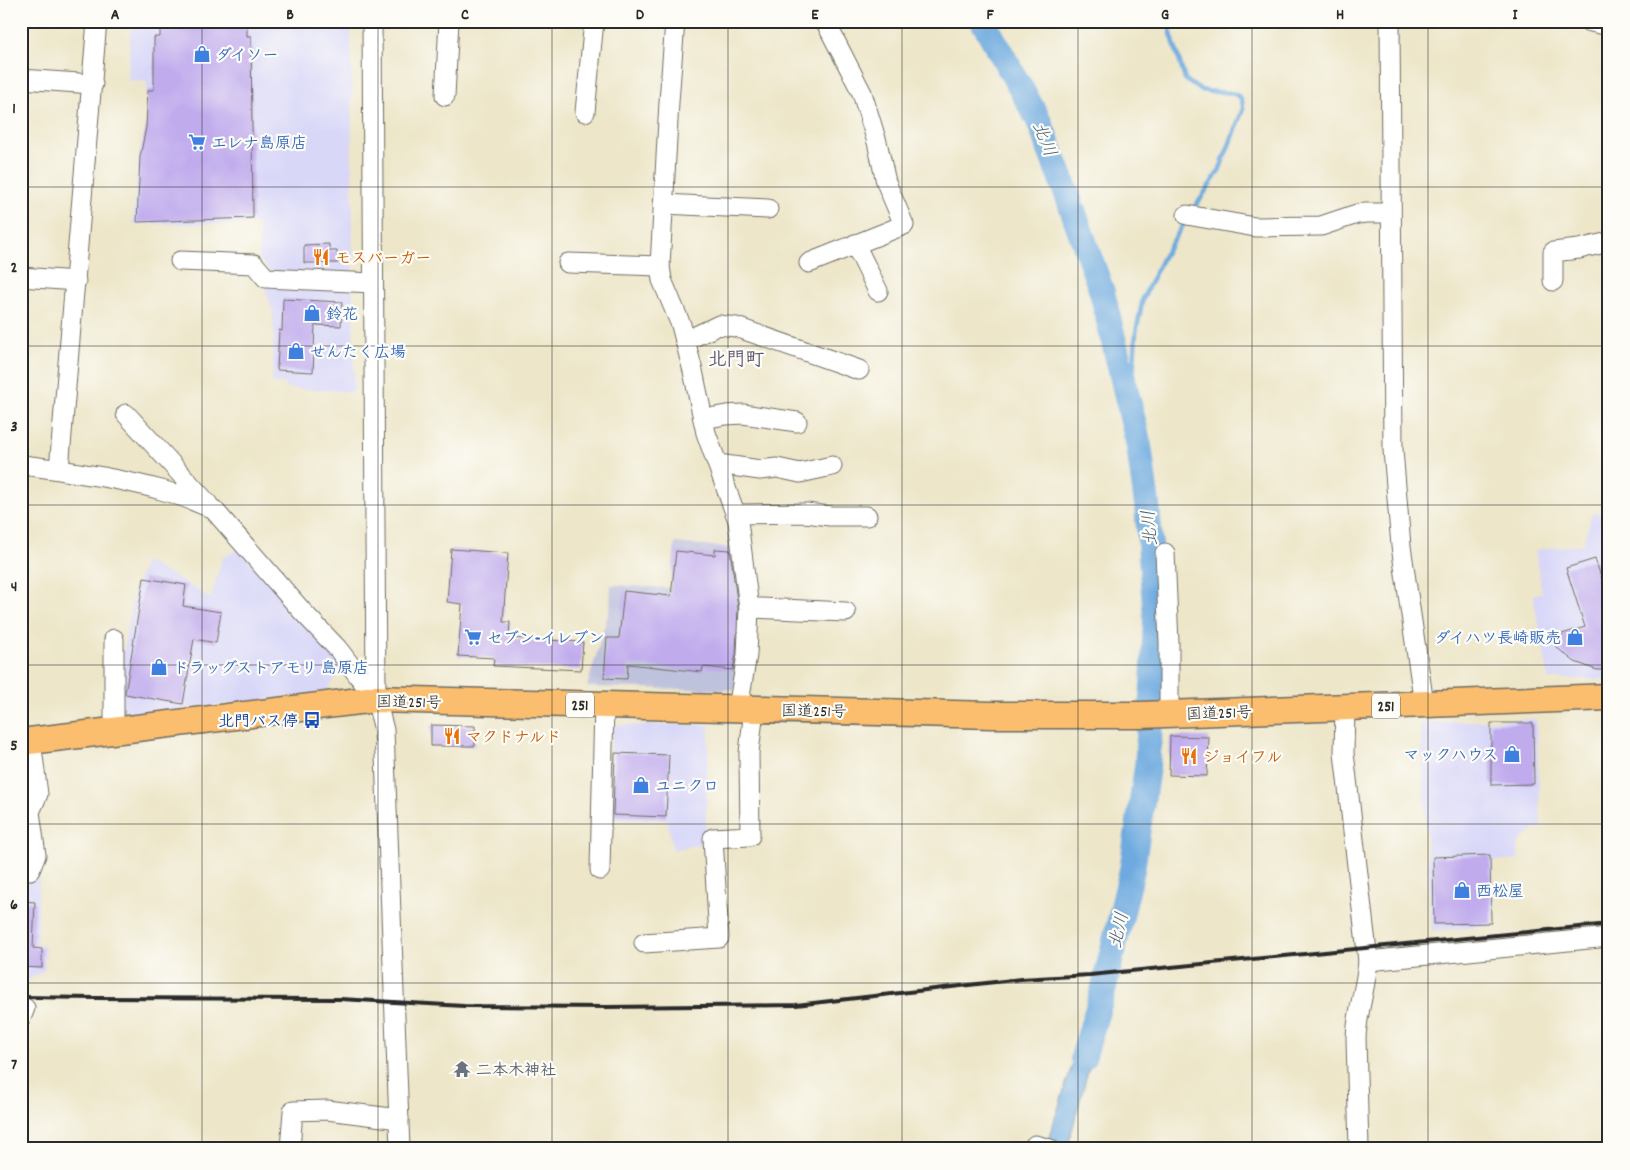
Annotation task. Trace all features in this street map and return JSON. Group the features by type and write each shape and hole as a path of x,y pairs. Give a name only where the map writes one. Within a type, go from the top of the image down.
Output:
{"highway":[{"name":"国道251号","path":"26,741 376,699 992,715 1158,715 1609,697"}],"street":[{"path":"59,469 97,21"},
{"path":"372,21 376,699 384,730 400,1149"},
{"path":"445,96 449,21"},
{"path":"585,112 594,21"},
{"path":"644,943 720,938 713,838 750,836 749,753 746,709 749,608 738,521 706,433 681,325 662,280 660,266 676,21"},
{"path":"809,262 904,226 886,182 877,142 862,92 825,21"},
{"path":"1390,21 1393,450 1401,546 1424,704"},
{"path":"1587,21 1608,24"},
{"path":"21,79 92,84"},
{"path":"663,204 768,209"},
{"path":"1191,216 1255,227 1321,226 1356,214 1390,213"},
{"path":"1553,281 1553,252 1580,249 1609,242"},
{"path":"855,244 878,291"},
{"path":"180,261 254,264 266,278 373,283"},
{"path":"568,263 660,266"},
{"path":"21,277 76,281"},
{"path":"685,341 719,325 736,327 860,370"},
{"path":"126,414 214,510 302,611 338,648 376,699"},
{"path":"703,419 743,414 797,422"},
{"path":"718,464 760,470 777,468 800,473 832,466"},
{"path":"21,465 59,469 155,487 197,501 214,510"},
{"path":"736,514 806,513 830,516 867,516"},
{"path":"1158,715 1170,643 1165,553"},
{"path":"114,639 114,731"},
{"path":"600,870 604,706"},
{"path":"1345,708 1344,754 1368,961 1356,1020 1360,1115 1359,1149"},
{"path":"26,741 38,794 30,812 36,855 30,870"},
{"path":"1368,961 1609,937"},
{"path":"290,1149 293,1111 327,1110 399,1119"}],"shaded area":[{"path":"131,21 351,21 353,275 270,272 259,259 259,224 133,224 139,156 146,126 147,82 128,80"},
{"path":"264,285 353,290 354,392 284,388 285,384 272,382 273,313"},
{"name":"ダイハツ長崎販売","path":"1599,512 1609,521 1609,679 1549,679 1533,595 1542,593 1535,550 1583,544 1592,514"},
{"path":"675,543 736,548 746,610 735,690 587,687 610,607 611,585 670,588"},
{"path":"239,548 342,667 326,692 122,717 120,670 133,595 145,561 211,599 222,558"},
{"path":"1536,719 1541,828 1532,831 1520,841 1518,848 1519,859 1493,861 1494,926 1432,931 1420,723"},
{"path":"612,725 709,725 705,843 673,850 667,820 608,818"},
{"path":"21,871 39,872 37,945 45,946 44,970 27,981 21,981"}],"water":[{"path":"1075,1056 1091,1060 1067,1149 1045,1149"}],"building":[{"name":"エレナ島原店","path":"160,21 247,21 247,36 251,36 253,218 137,222 140,157 146,127 148,90 154,90 154,37 160,37"},
{"name":"モスバーガー","path":"329,244 329,251 337,251 338,263 304,263 304,245"},
{"path":"283,299 342,302 341,326 315,325 313,372 277,370 279,330 282,331"},
{"path":"451,549 508,553 503,622 510,622 509,638 583,642 581,670 493,666 494,658 458,656 462,604 447,602"},
{"path":"715,549 730,550 738,608 736,654 733,670 703,667 702,672 628,664 627,679 604,678 607,638 619,638 624,591 671,596 676,551 715,555"},
{"path":"1595,559 1609,599 1609,670 1597,670 1575,662 1556,647 1549,638 1585,627 1566,568"},
{"name":"ドラッグストアモリ 島原店","path":"144,578 186,585 183,606 221,612 216,643 194,639 183,704 125,694"},
{"name":"マックハウス","path":"1491,723 1533,723 1534,784 1491,785"},
{"path":"431,725 475,726 475,746 431,746"},
{"name":"ジョイフル","path":"1170,736 1209,737 1207,776 1169,775"},
{"name":"ユニクロ","path":"615,753 669,755 666,817 613,815"},
{"name":"西松屋","path":"1490,855 1491,923 1434,924 1433,857"},
{"path":"21,901 35,902 33,948 42,949 42,968 22,967"}],"waterway":[{"name":"北川","path":"983,21 1039,121 1102,292 1139,446 1147,505 1156,618 1147,767 1132,870 1103,991 1083,1058"},
{"path":"1170,21 1170,30 1185,79 1203,90 1236,94 1240,97 1243,109 1219,171 1193,210"},
{"path":"1128,393 1133,380 1136,332 1143,298 1163,257 1187,219"}],"railway":[{"path":"21,997 340,999 464,1006 796,1005 1021,979 1090,975 1609,924"}],"place":[{"name":"ダイソー","path":"202,54"},
{"name":"エレナ島原店","path":"197,142"},
{"name":"モスバーガー","path":"321,257"},
{"name":"鈴花","path":"312,313"},
{"name":"せんたく広場","path":"296,351"},
{"name":"セブン-イレブン","path":"473,637"},
{"name":"ダイハツ長崎販売","path":"1575,637"},
{"name":"ドラッグストアモリ 島原店","path":"159,667"},
{"name":"北門バス停","path":"312,720"},
{"name":"マクドナルド","path":"452,736"},
{"name":"マックハウス","path":"1512,754"},
{"name":"ジョイフル","path":"1189,756"},
{"name":"ユニクロ","path":"641,785"},
{"name":"西松屋","path":"1462,890"},
{"name":"二本木神社","path":"462,1069"}],"district":[{"name":"北門町","path":"736,358"}]}
